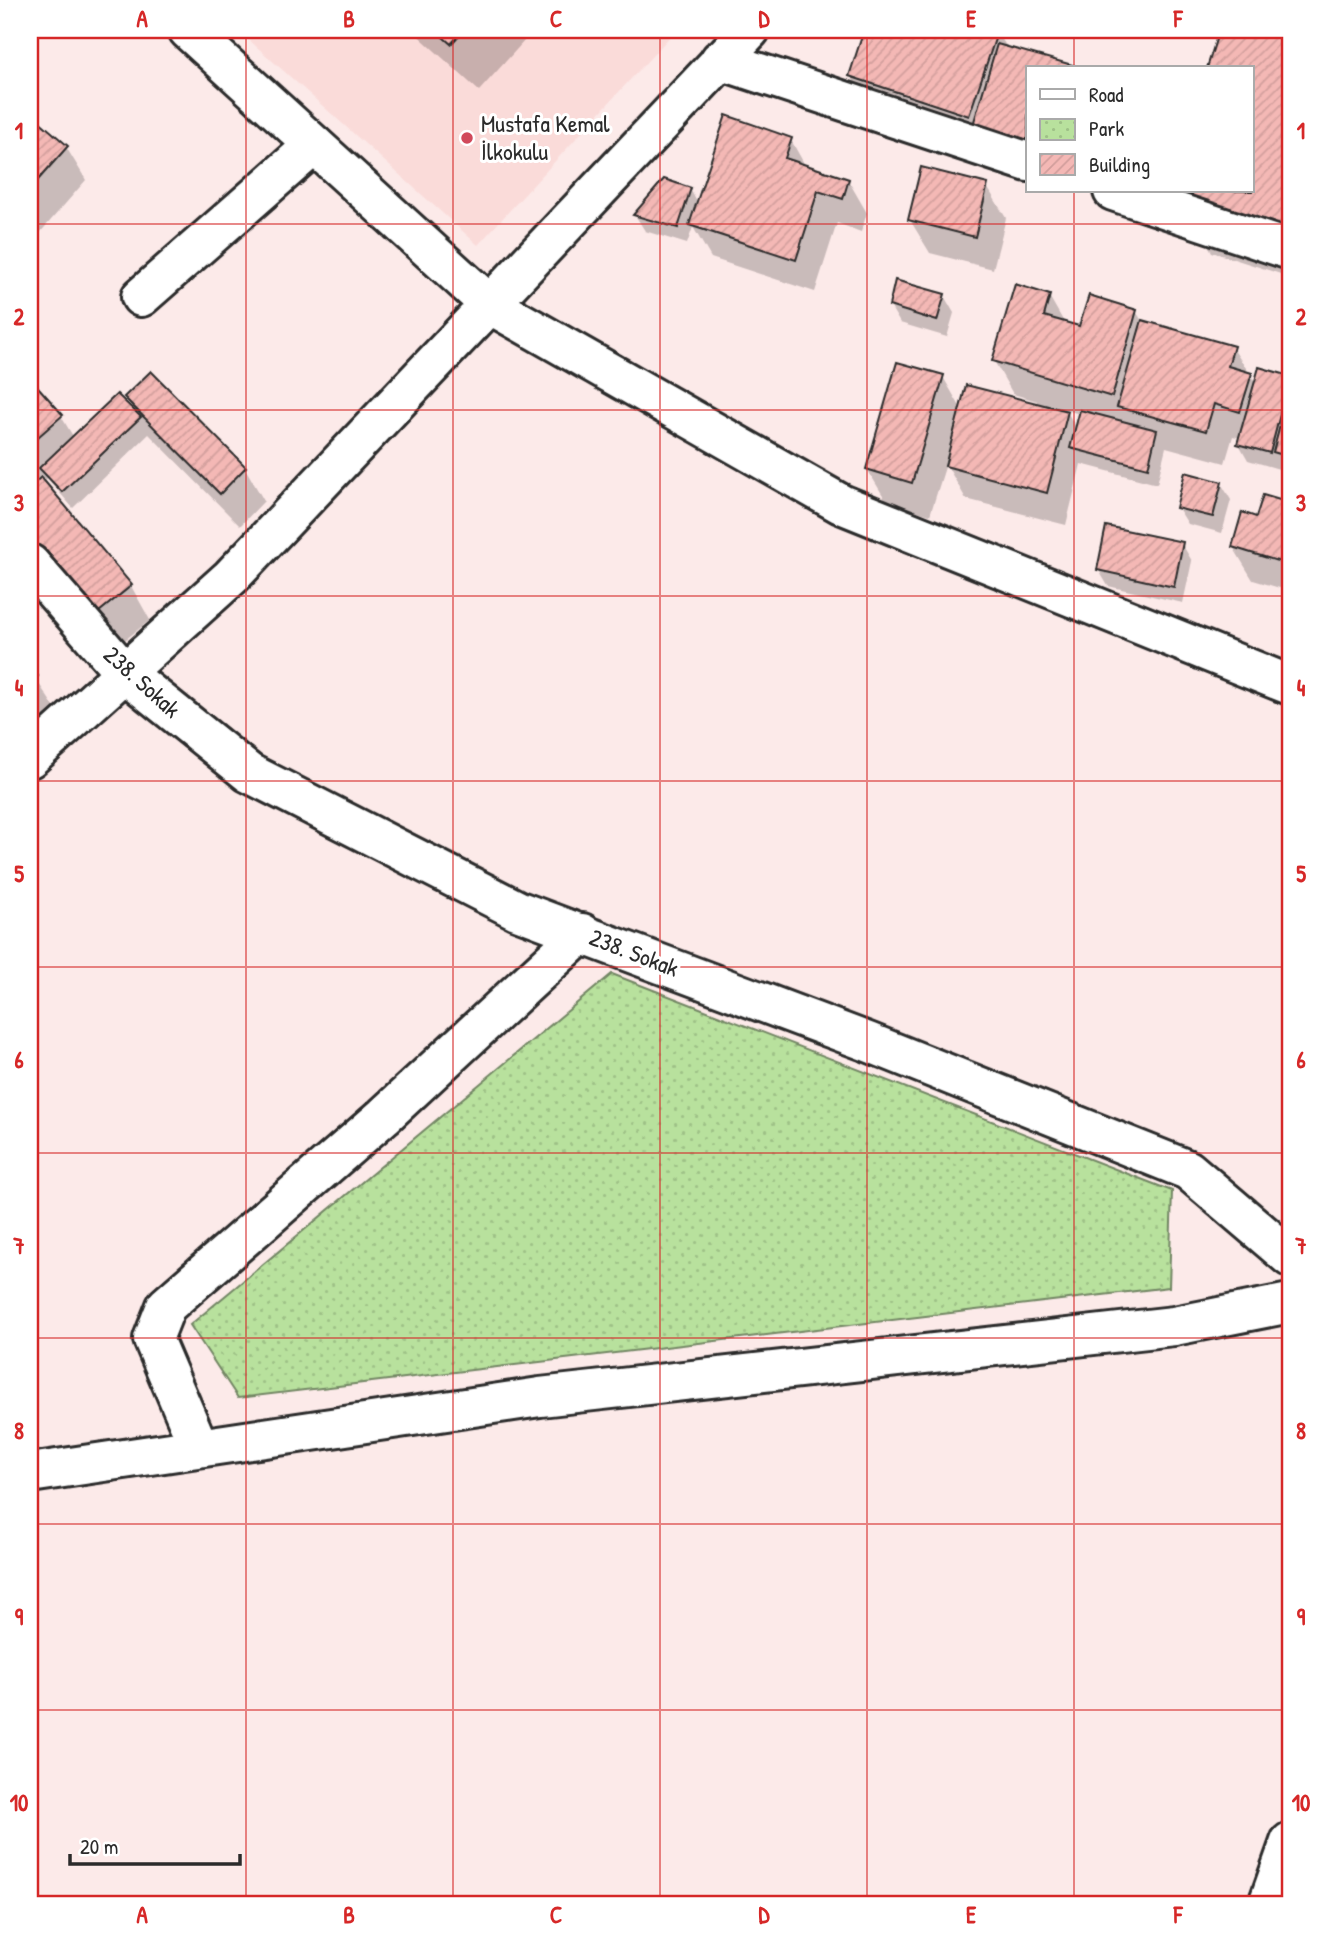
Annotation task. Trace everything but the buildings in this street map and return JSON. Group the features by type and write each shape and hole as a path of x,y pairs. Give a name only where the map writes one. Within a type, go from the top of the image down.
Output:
{"street":[{"path":"188,30 489,304 841,504 1290,685"},
{"path":"30,758 231,577 750,30"},
{"path":"720,60 1026,161"},
{"path":"141,297 314,145"},
{"path":"1116,192 1290,250"},
{"name":"238. Sokak","path":"30,564 125,673 249,773 517,910 868,1042 1188,1170 1290,1257"},
{"path":"199,1447 153,1339 166,1306 384,1116 582,933"},
{"path":"30,1473 540,1396 1174,1326 1290,1303"},
{"path":"1268,1904 1290,1843"}],"shaded area":[{"name":"Mustafa Kemal İlkokulu","path":"238,30 676,30 478,245"}],"green space":[{"path":"612,974 1172,1191 1169,1287 238,1398 190,1325"}],"place":[{"name":"Mustafa Kemal İlkokulu","path":"467,138"}]}
